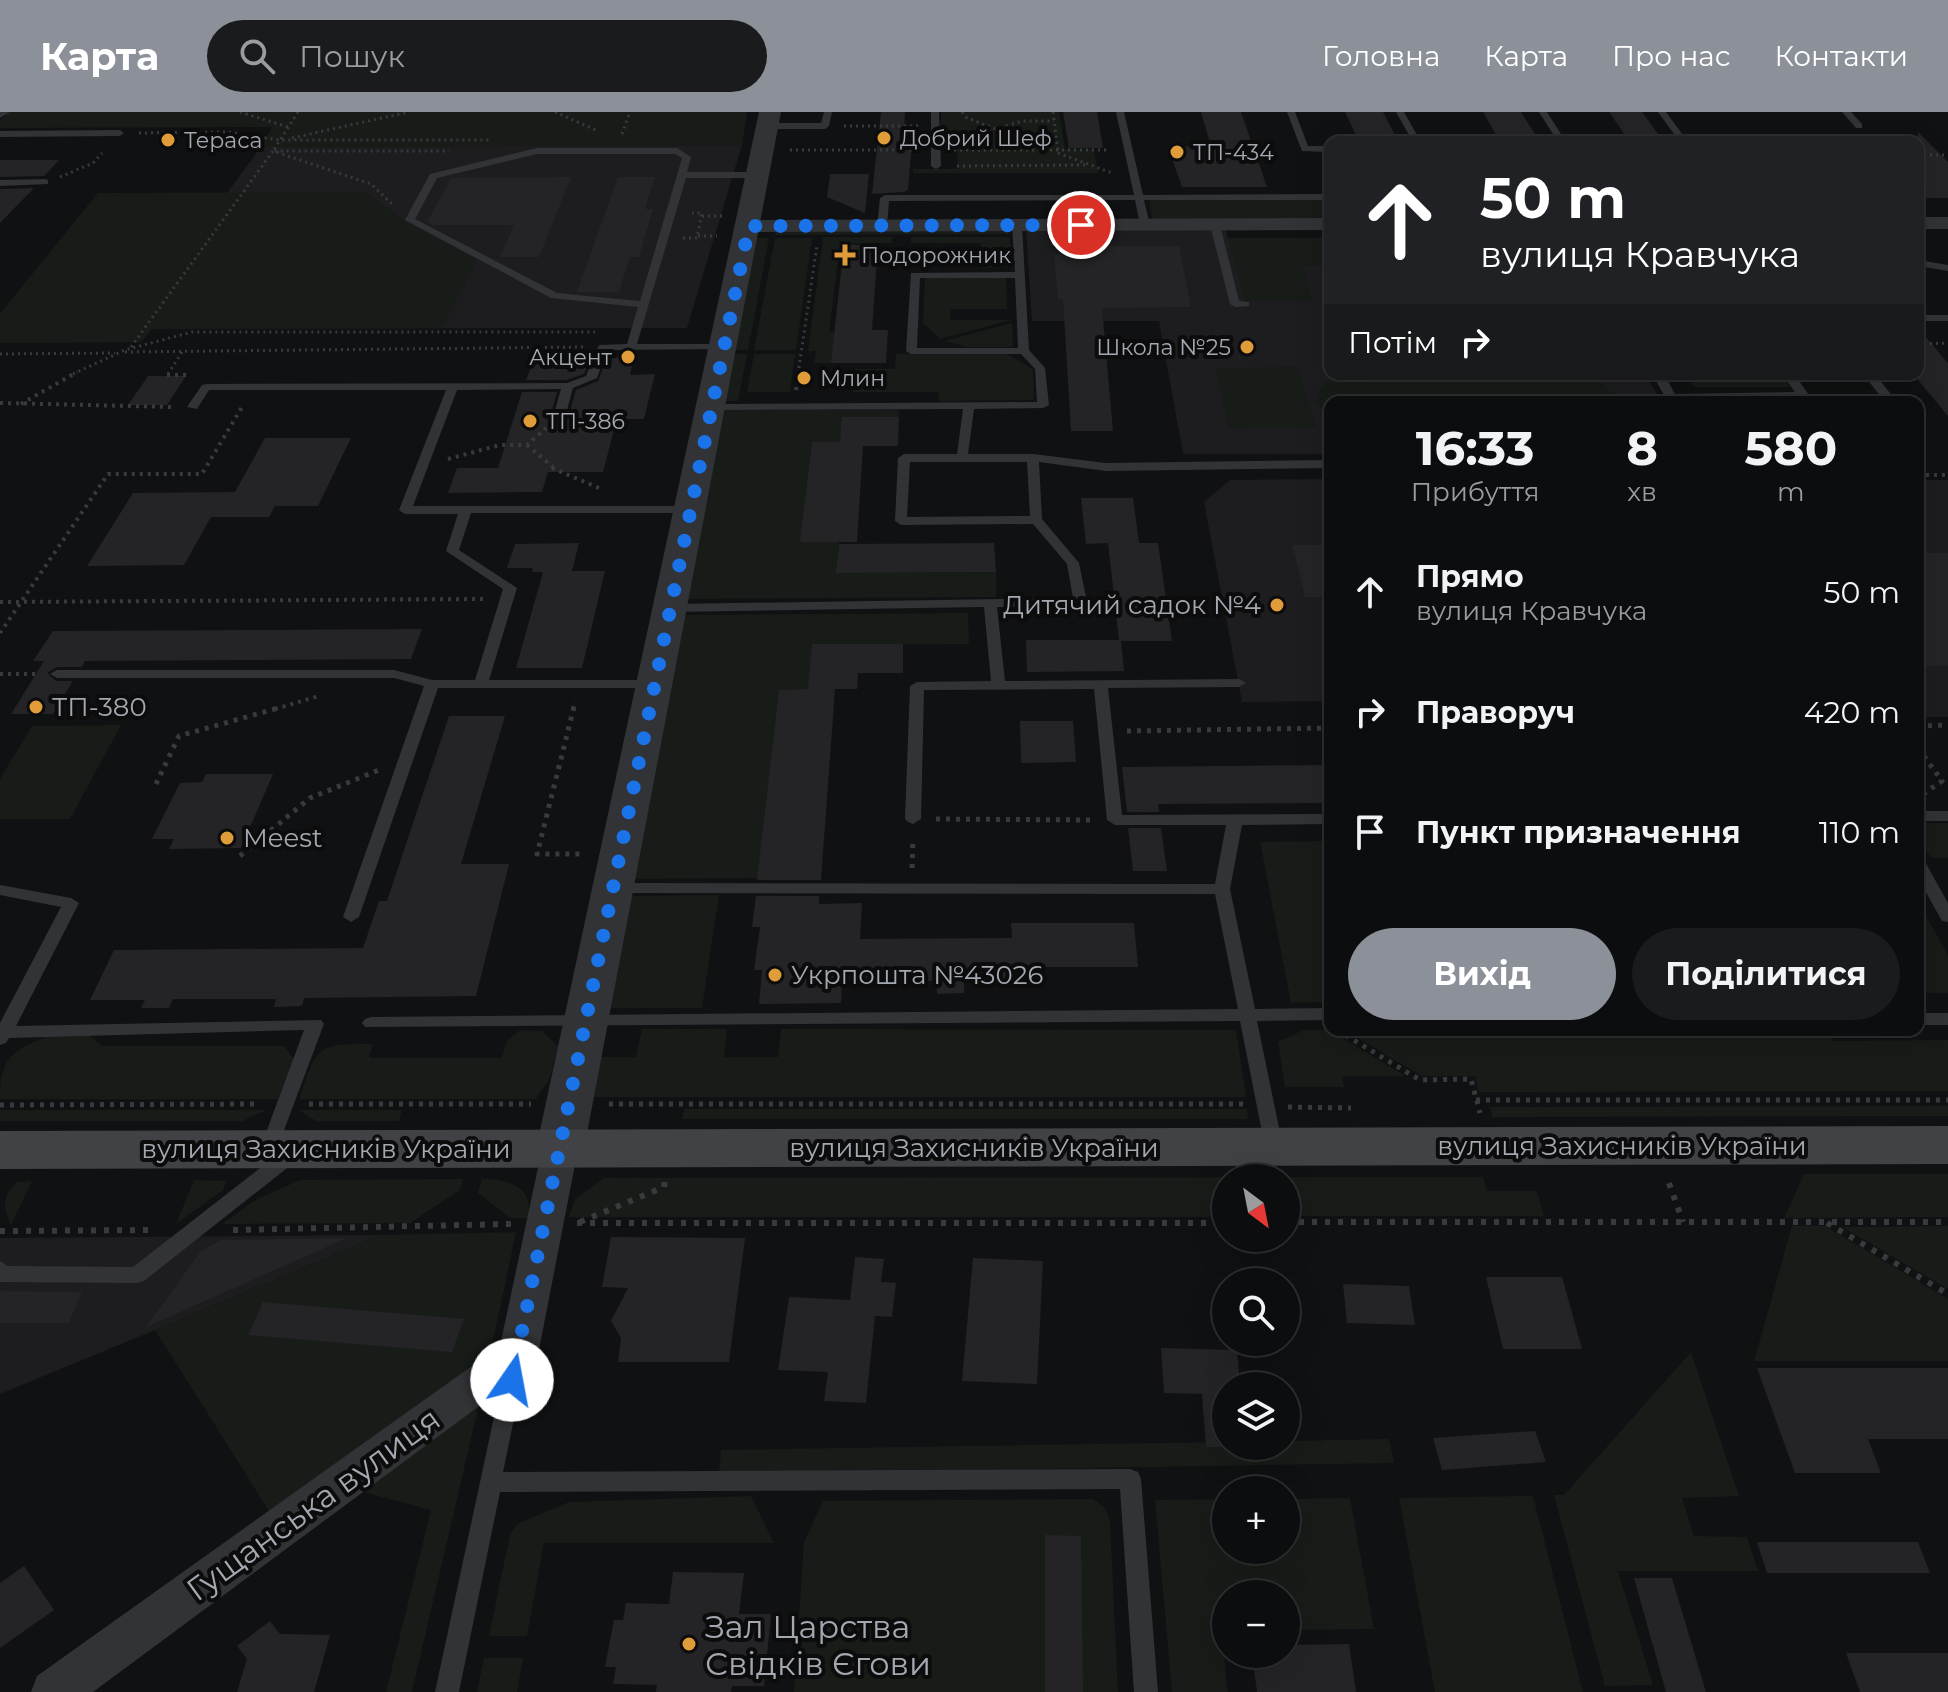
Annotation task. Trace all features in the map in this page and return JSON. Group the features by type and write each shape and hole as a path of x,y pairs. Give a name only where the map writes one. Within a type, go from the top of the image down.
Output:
{"main road":[{"name":"вулиця Захисників України","path":"0,1150 284,1149 565,1127 1269,1120 1489,1147 1948,1145"}],"street":[{"path":"518,1355 749,226 755,175 768,119"},
{"path":"1924,223 1948,223"},
{"path":"749,226 1324,224"},
{"name":"Гущанська вулиця","path":"54,1692 518,1355"}],"lane":[{"path":"768,119 825,126 828,112"},
{"path":"935,112 936,166"},
{"path":"1120,112 1145,225"},
{"path":"1291,112 1305,149 1324,149"},
{"path":"1400,112 1414,136"},
{"path":"1543,112 1558,136"},
{"path":"1662,112 1680,136"},
{"path":"1846,112 1859,126"},
{"path":"0,134 120,133"},
{"path":"631,347 636,332 687,157 677,151 537,151 433,176 410,220 555,296 644,304"},
{"path":"682,175 755,175"},
{"path":"0,183 45,182"},
{"path":"882,226 885,198 1324,197"},
{"path":"712,407 1043,405 1040,368 1024,351 1017,225"},
{"path":"1215,225 1235,304 1245,304"},
{"path":"1924,264 1948,268"},
{"path":"1020,275 915,275 911,351 1024,351"},
{"path":"1924,318 1948,318"},
{"path":"193,407 206,387 568,386 591,378 603,347 724,347"},
{"path":"1787,396 1803,395 1792,380"},
{"path":"1874,380 1886,396"},
{"path":"453,386 405,510 691,509"},
{"path":"559,417 568,386"},
{"path":"962,458 969,405"},
{"path":"1036,520 901,521 904,458 1033,458 1106,467 1324,464"},
{"path":"671,608 1080,602 1073,563 1036,520 1033,458"},
{"path":"466,509 452,551 510,588 481,684"},
{"path":"990,603 998,683"},
{"path":"50,674 394,674 432,684 655,684"},
{"path":"1100,683 1115,820 1324,819"},
{"path":"913,819 917,686 1239,683"},
{"path":"351,917 432,684"},
{"path":"1924,816 1948,816"},
{"path":"1235,820 1222,889 1269,1120"},
{"path":"617,871 912,888 1222,889"},
{"path":"1924,875 1948,917"},
{"path":"0,890 71,903 2,1035 315,1024 284,1149 137,1275 1,1274 0,1269"},
{"path":"371,1023 1324,1014"},
{"path":"1924,1019 1948,1019"},
{"path":"447,1692 518,1355"},
{"path":"491,1482 1130,1479 1146,1692"}],"path":[{"path":"240,112 288,127"},
{"path":"127,352 298,112"},
{"path":"279,140 409,112"},
{"path":"619,140 630,112"},
{"path":"962,112 967,118 994,129 1135,181"},
{"path":"1053,112 1056,151"},
{"path":"935,150 1022,121 1054,121"},
{"path":"825,126 935,126"},
{"path":"120,133 227,132 279,140 496,140"},
{"path":"761,150 1128,150"},
{"path":"273,151 459,151"},
{"path":"273,151 371,184 410,220"},
{"path":"1924,155 1948,155"},
{"path":"45,182 93,163"},
{"path":"936,166 1092,165"},
{"path":"794,406 818,236"},
{"path":"21,404 71,372 165,336 192,332 636,332"},
{"path":"1924,344 1948,343"},
{"path":"0,354 603,347"},
{"path":"181,375 167,375 183,352"},
{"path":"0,403 193,407"},
{"path":"0,633 108,474 202,474 242,407"},
{"path":"422,466 500,445 527,445 553,467"},
{"path":"1924,475 1948,475"},
{"path":"0,602 506,599"},
{"path":"0,674 50,674"},
{"path":"580,684 537,854 617,871"},
{"path":"156,784 179,736 333,692"},
{"path":"1924,726 1948,725"},
{"path":"1106,731 1324,728"},
{"path":"1924,756 1942,781 1924,794"},
{"path":"240,856 310,798 405,759"},
{"path":"912,888 913,819 1115,820"},
{"path":"1347,1036 1420,1080 1471,1079 1489,1147"},
{"path":"1476,1100 1948,1100"},
{"path":"565,1127 1269,1120 1351,1108"},
{"path":"1669,1183 1683,1222"},
{"path":"1300,1222 1948,1222"},
{"path":"1826,1222 1948,1294"},
{"path":"0,1231 408,1229 546,1223 1212,1223"}],"shaded area":[{"path":"9,112 747,112 742,145 261,147 272,127 0,128 0,121"},
{"path":"941,112 1059,112 1065,149 1094,149 1098,173 913,173 913,169 958,169 956,137 941,137"},
{"path":"742,145 687,328 152,329 141,342 0,343 0,314 98,193 227,193 261,147"},
{"path":"366,192 407,223 477,260 442,328 152,329 141,342 0,343 0,314 98,193"},
{"path":"1149,200 1324,200 1324,219 1152,219"},
{"name":"Школа №25","path":"1225,228 1228,238 1324,238 1324,380 1649,380 1658,396 1324,396 1324,454 1183,454 1159,321 1032,321 1026,229"},
{"path":"1010,229 1010,234 775,235 776,230"},
{"path":"823,237 892,237 892,243 840,244 829,332 845,333 842,363 814,363 816,351 808,351"},
{"path":"911,237 1010,237 1012,267 982,268 981,243 911,243"},
{"path":"757,238 769,238 748,350 735,350"},
{"path":"775,238 812,238 796,350 754,350"},
{"path":"1228,238 1324,238 1324,265 1302,266 1313,301 1244,301"},
{"path":"925,278 1006,278 1007,309 950,309 950,320 1012,320 940,339 923,323"},
{"path":"1012,323 1013,347 967,347 944,341"},
{"path":"734,354 747,354 738,401 725,401"},
{"path":"754,354 795,354 790,392 747,392"},
{"path":"896,354 1007,354 1033,369 1034,400 939,401 938,392 853,392 855,369 895,369"},
{"path":"1297,367 1316,427 1229,428 1215,368"},
{"path":"1333,380 1590,380 1600,383 1617,396 1324,396 1324,410 1317,402 1320,389"},
{"path":"1690,380 1785,380 1790,387 1694,387"},
{"path":"720,410 899,410 899,417 843,417 840,442 812,442 801,542 839,542 837,573 996,572 996,597 685,599"},
{"name":"Дитячий садок №4","path":"1324,479 1324,701 1242,702 1204,502 1230,480"},
{"path":"1924,480 1948,480 1948,717 1924,717"},
{"path":"968,613 969,644 813,645 808,689 779,690 758,878 633,879 682,615"},
{"path":"121,725 70,819 0,819 0,779 32,726"},
{"path":"1924,823 1948,823 1948,858 1931,858 1924,846"},
{"path":"1324,841 1324,1002 1291,1003 1260,842"},
{"path":"719,895 702,1008 609,1008 630,896"},
{"path":"1924,918 1927,918 1948,955 1948,993 1924,993"},
{"path":"642,1029 727,1029 724,1057 778,1057 781,1029 1236,1030 1246,1097 589,1097 597,1057 636,1057"},
{"path":"520,1030 542,1031 558,1046 550,1078 536,1099 299,1099 315,1058 329,1047 373,1044 369,1058 502,1058 507,1040"},
{"path":"1303,1030 1324,1030 1324,1036 1339,1036 1406,1076 1342,1076 1344,1087 1285,1087 1278,1042"},
{"path":"52,1035 89,1035 102,1046 284,1046 294,1059 278,1099 0,1099 3,1073 11,1056 27,1045"},
{"path":"1355,1036 1830,1036 1833,1041 1948,1040 1948,1091 1479,1092 1475,1076 1421,1076"},
{"path":"1948,1106 1948,1116 1492,1117 1490,1107"},
{"path":"684,1109 1247,1109 1248,1119 682,1119"},
{"path":"0,1110 266,1110 243,1121 0,1121"},
{"path":"298,1110 402,1110 399,1121 316,1121"},
{"path":"1804,1174 1948,1174 1948,1217 1784,1218"},
{"path":"1212,1177 1212,1217 569,1217 575,1199 604,1178"},
{"path":"1300,1177 1483,1177 1487,1191 1537,1191 1544,1216 1300,1216"},
{"path":"463,1179 460,1190 410,1223 222,1224 257,1199 300,1180"},
{"path":"482,1179 517,1186 527,1198 529,1218 510,1218 478,1193"},
{"path":"194,1180 226,1181 223,1190 176,1224"},
{"path":"32,1181 11,1225 5,1207 6,1197 17,1182"},
{"path":"1792,1226 1825,1226 1948,1299 1948,1361 1754,1361"},
{"path":"1948,1226 1948,1289 1842,1227"},
{"path":"516,1232 489,1360 269,1511 155,1330 381,1235"},
{"path":"381,1235 155,1330 0,1394 0,1238"},
{"path":"1691,1352 1739,1496 1682,1498 1694,1536 1747,1537 1758,1571 1618,1571 1653,1685 1605,1686 1554,1495 1564,1495"},
{"path":"480,1400 412,1692 386,1692 431,1510 367,1493 361,1486"},
{"path":"1389,1439 1394,1463 719,1474 721,1450 1212,1442 1212,1460 1300,1460 1300,1441"},
{"path":"751,1496 774,1543 544,1543 527,1636 489,1636 510,1534 517,1524 569,1502"},
{"path":"1533,1496 1583,1692 1435,1692 1399,1498"},
{"path":"1350,1498 1374,1629 1300,1630 1300,1580 1212,1580 1212,1668 1225,1668 1228,1692 1172,1692 1155,1500 1212,1499 1212,1564 1300,1564 1300,1499"},
{"path":"1093,1499 1105,1508 1110,1521 1118,1692 794,1692 804,1542 823,1501"},
{"path":"484,1658 523,1658 517,1692 477,1692"}],"building":[{"path":"881,112 905,112 904,128 913,130 908,190 904,192 872,194"},
{"path":"1063,112 1097,112 1103,148 1069,148"},
{"path":"1201,112 1241,112 1267,187 1182,187 1168,147 1211,146"},
{"path":"1345,112 1383,112 1395,136 1357,136"},
{"path":"1483,112 1521,112 1536,136 1497,136"},
{"path":"1609,112 1642,112 1660,136 1626,136"},
{"path":"1924,138 1948,162 1948,198 1924,198"},
{"path":"0,160 59,160 44,176 0,177"},
{"path":"830,174 869,174 865,213 827,197"},
{"path":"571,177 539,257 500,257 514,225 433,225 427,222 451,178"},
{"path":"618,177 655,177 645,209 653,209 639,257 630,257 619,292 577,292"},
{"path":"34,188 0,223 0,189"},
{"path":"844,245 878,245 872,330 888,330 886,363 831,363"},
{"path":"1089,246 1179,246 1191,307 1102,308 1113,431 1071,431 1063,299 1058,299 1054,254 1090,253"},
{"path":"1924,335 1948,363 1948,416 1918,380 1924,380"},
{"path":"634,357 630,375 655,374 644,419 617,419 603,472 548,472 542,492 448,493 457,468 498,468 522,392 557,392 550,418 560,423 568,418 576,390 598,381 607,358"},
{"path":"590,358 584,374 566,380 526,380 534,359"},
{"path":"148,376 186,376 167,405 128,405"},
{"path":"842,417 899,417 898,446 863,446 857,542 800,542 812,442 840,442"},
{"path":"265,438 351,438 318,506 275,506 269,517 211,517 184,565 87,566 133,493 235,492"},
{"path":"1081,498 1133,498 1139,543 1158,543 1172,641 1121,641 1124,671 1027,672 1026,640 1119,640 1108,543 1086,544"},
{"path":"579,543 572,571 605,571 582,668 516,668 543,572 532,572 533,568 507,568 515,544"},
{"path":"994,543 996,572 836,573 839,544"},
{"path":"1292,545 1324,545 1324,597 1305,597"},
{"path":"1924,553 1948,553 1948,666 1924,666"},
{"path":"422,629 411,659 85,661 82,667 57,667 47,673 56,681 73,681 53,714 11,714 44,661 33,661 53,631"},
{"path":"812,644 903,644 903,673 858,673 857,689 835,689 821,880 757,880 779,690 808,689"},
{"path":"449,716 505,716 461,864 509,864 476,996 304,998 302,1006 274,1007 276,999 173,999 169,1008 141,1008 145,1000 90,1000 114,950 363,948 379,901 387,901"},
{"path":"1020,721 1073,721 1076,762 1021,763"},
{"path":"1324,765 1324,803 1158,804 1159,812 1127,812 1122,767"},
{"path":"206,774 273,774 241,848 169,849 174,839 152,839 180,783 202,782"},
{"path":"1128,828 1161,828 1167,871 1133,871"},
{"path":"756,896 819,896 819,904 862,903 860,939 1012,938 1011,923 1134,923 1138,967 1015,967 1015,982 964,982 964,993 937,994 937,981 842,981 841,1003 759,1004 762,970 754,970 760,927 752,927"},
{"path":"611,1237 745,1238 729,1362 618,1362 621,1338 611,1321 628,1288 602,1287"},
{"path":"347,1238 146,1327 201,1251 221,1240"},
{"path":"855,1257 884,1259 881,1282 896,1283 892,1317 875,1316 866,1403 824,1401 828,1372 778,1370 789,1297 850,1300"},
{"path":"973,1258 1043,1261 1037,1384 962,1381"},
{"path":"1486,1277 1562,1277 1582,1349 1503,1349"},
{"path":"1343,1284 1409,1286 1415,1325 1347,1323"},
{"path":"0,1291 82,1292 69,1323 0,1323"},
{"path":"263,1302 464,1319 452,1352 248,1335"},
{"path":"1161,1348 1212,1349 1212,1356 1238,1356 1239,1372 1212,1372 1212,1447 1206,1447 1202,1394 1164,1393"},
{"path":"1757,1368 1948,1368 1948,1439 1868,1439 1881,1473 1795,1473"},
{"path":"1535,1431 1546,1462 1442,1470 1433,1438"},
{"path":"1045,1535 1081,1536 1083,1692 1045,1692"},
{"path":"1757,1542 1918,1542 1930,1573 1767,1573"},
{"path":"24,1566 54,1610 0,1648 0,1583"},
{"name":"Зал Царства Свідків Єгови","path":"673,1572 744,1573 739,1614 771,1614 764,1686 732,1686 731,1692 656,1692 657,1685 613,1684 616,1667 605,1667 614,1620 623,1620 626,1603 669,1604"},
{"path":"1634,1578 1672,1578 1706,1692 1666,1692"},
{"path":"270,1621 280,1634 330,1635 314,1692 237,1692 247,1659 237,1646"},
{"path":"1349,1644 1356,1692 1257,1692 1254,1668 1300,1668 1300,1645"},
{"path":"1846,1653 1948,1653 1948,1692 1860,1692"}],"place":[{"name":"Добрий Шеф","path":"884,138"},
{"name":"Тераса","path":"168,140"},
{"name":"ТП-434","path":"1177,152"},
{"name":"Подорожник","path":"845,255"},
{"name":"Школа №25","path":"1247,347"},
{"name":"Акцент","path":"628,357"},
{"name":"Млин","path":"804,378"},
{"name":"ТП-386","path":"530,421"},
{"name":"Дитячий садок №4","path":"1277,605"},
{"name":"ТП-380","path":"36,707"},
{"name":"Meest","path":"227,838"},
{"name":"Укрпошта №43026","path":"775,975"},
{"name":"Зал Царства Свідків Єгови","path":"689,1644"}],"route":[{"path":"512,1380 749,226 1081,225"}]}
